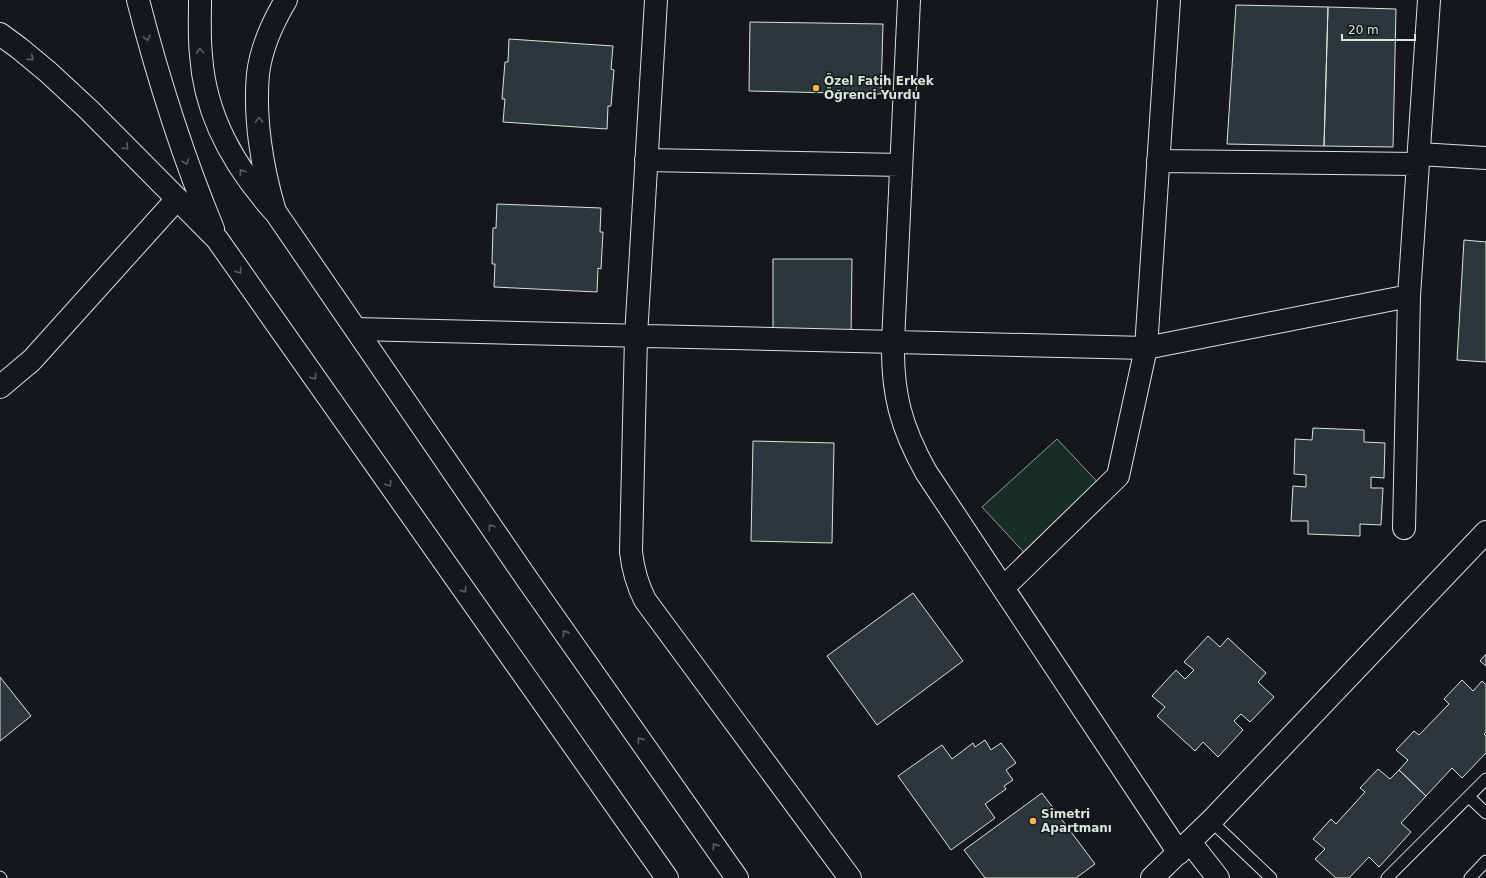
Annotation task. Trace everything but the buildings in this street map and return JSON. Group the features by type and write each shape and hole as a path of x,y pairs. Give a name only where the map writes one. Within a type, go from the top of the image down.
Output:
{"street":[{"path":"138,0 172,122 193,181 217,239"},
{"path":"200,0 199,34 201,57 208,95 217,125 228,150 258,194 276,213 527,579 737,878"},
{"path":"276,213 267,184 262,156 259,128 258,74 264,50 272,28 286,0"},
{"path":"656,0 636,336 631,552 632,568 637,583 648,605 850,878"},
{"path":"909,0 892,365 897,402 905,431 926,472 1003,588 1185,848 1218,878"},
{"path":"1003,588 1118,476 1146,348 1169,0"},
{"path":"1404,528 1409,296 1430,0"},
{"path":"0,34 42,67 89,110 217,239 667,878"},
{"path":"1158,161 1486,158"},
{"path":"646,160 901,165"},
{"path":"0,387 32,360 177,199"},
{"path":"356,330 1146,348 1409,296"},
{"path":"1152,878 1185,848 1486,532"}],"lane":[{"path":"1387,878 1486,779"},
{"path":"1469,796 1486,813"},
{"path":"1211,821 1272,878"},
{"path":"1470,878 1486,861"}],"green space":[{"path":"1057,439 1106,491 1031,560 982,507"}],"place":[{"name":"Özel Fatih Erkek Öğrenci Yurdu","path":"816,88"},
{"name":"Simetri Apartmanı","path":"1033,821"}]}
